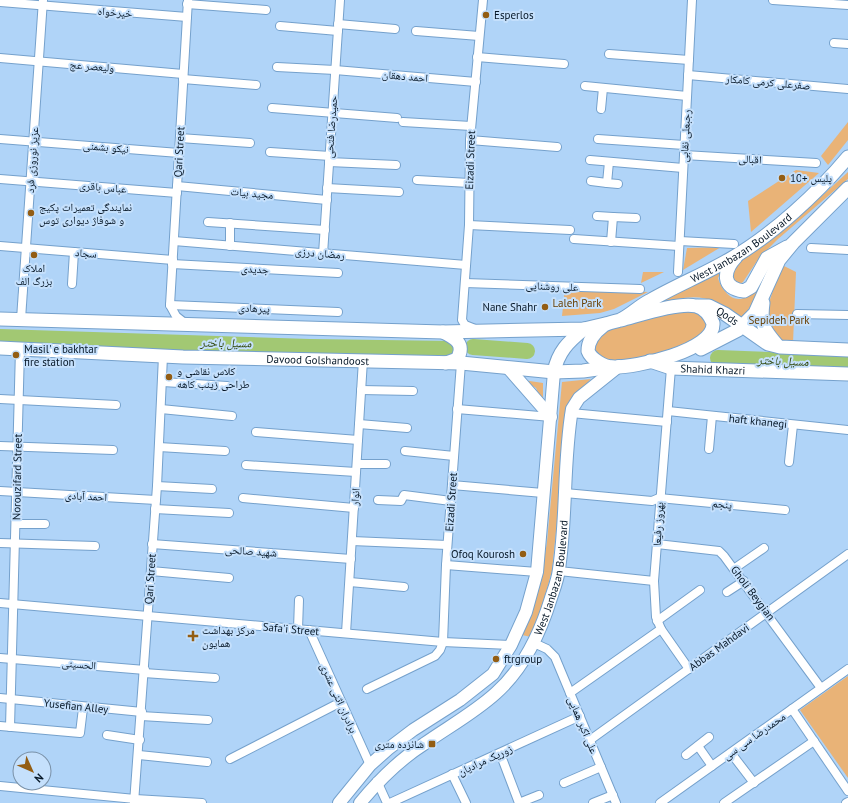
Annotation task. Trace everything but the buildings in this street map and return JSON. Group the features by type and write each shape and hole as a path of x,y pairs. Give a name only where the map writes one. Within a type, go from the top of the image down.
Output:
{"main road":[{"name":"West Janbazan Boulevard","path":"621,320 650,300 732,258 752,245 805,201 831,177 848,158"},
{"path":"650,362 689,350 704,348 744,326 755,313 779,260 791,245 848,188"},
{"path":"752,245 730,264 725,275 727,282 738,290 744,291 751,287 767,258 791,245"},
{"path":"764,296 762,322 766,332 780,347"},
{"name":"Qods","path":"605,324 677,306 709,306 744,326 768,344 780,347 848,350"},
{"path":"689,350 709,337 713,328 712,320 708,314 697,306"},
{"path":"0,319 190,326 443,332 584,329 605,324"},
{"path":"605,324 596,331 591,340 588,351 593,358 615,367"},
{"path":"554,372 558,355 563,348 584,329"},
{"path":"443,332 456,338 460,346 457,358 446,363"},
{"name":"Davood Golshandoost","path":"0,348 163,356 461,363 509,369 554,372 583,371 650,362"},
{"name":"Shahid Khazri","path":"650,362 671,368 848,374"},
{"name":"West Janbazan Boulevard","path":"360,803 377,781 423,744 470,714 496,693 514,674 534,643 541,627 559,571 571,413 574,404 579,398 615,367"},
{"path":"509,369 551,417"},
{"name":"West Janbazan Boulevard","path":"339,803 370,765 413,730 485,681 499,666 511,645 526,612 537,572 554,372"},
{"path":"511,645 534,643"},
{"path":"370,765 377,781"}],"street":[{"name":"حمیدرضا فتحی","path":"323,254 340,0"},
{"name":"Eizadi Street","path":"483,0 470,140 469,225 462,320 465,325 473,329 488,330"},
{"name":"رجبعلی نقابی","path":"678,272 692,0"},
{"path":"773,0 848,5"},
{"name":"خیرخواه","path":"0,2 43,3 187,17"},
{"path":"188,2 266,10"},
{"name":"Qari Street","path":"170,305 188,2"},
{"name":"عزیز نوروزی فرد","path":"21,319 43,3"},
{"path":"280,26 395,29"},
{"path":"416,31 479,36"},
{"path":"834,43 848,44"},
{"path":"608,54 689,60"},
{"path":"477,57 564,64"},
{"name":"ولیعصر عج","path":"0,58 256,84"},
{"name":"احمد دهقان","path":"277,67 335,70 476,82"},
{"name":"صفرعلی کرمی کامکار","path":"688,75 848,89"},
{"path":"586,86 687,96"},
{"path":"601,109 603,88"},
{"path":"272,108 471,126"},
{"path":"180,138 250,143"},
{"name":"نیکو بشمنی","path":"0,139 179,153"},
{"path":"598,139 684,145"},
{"path":"470,140 557,147"},
{"path":"270,152 396,165"},
{"name":"اقبالی","path":"684,155 816,163"},
{"path":"590,160 683,168"},
{"path":"607,183 609,162"},
{"name":"عباس باقری","path":"0,179 177,189"},
{"path":"417,180 469,183"},
{"path":"591,181 618,184"},
{"path":"327,188 399,192"},
{"name":"مجید بیات","path":"177,189 327,200"},
{"path":"598,216 636,218"},
{"path":"611,242 613,217"},
{"path":"208,222 325,230"},
{"path":"230,223 230,246"},
{"path":"469,225 570,230"},
{"path":"574,239 611,242 734,244"},
{"name":"رمضان درزی","path":"174,241 466,265"},
{"name":"سجاد","path":"0,246 172,262"},
{"path":"811,248 848,250"},
{"path":"72,284 74,252"},
{"name":"جدیدی","path":"172,262 338,273"},
{"name":"علی روشنایی","path":"465,283 640,289"},
{"path":"170,305 176,316 190,326"},
{"name":"پیرهادی","path":"170,305 338,312"},
{"path":"797,314 848,315"},
{"name":"Norouzifard Street","path":"10,727 20,349"},
{"name":"Qari Street","path":"135,801 157,486 163,356"},
{"name":"انوار","path":"346,633 363,360"},
{"name":"Eizadi Street","path":"443,642 446,565 461,363"},
{"name":"بهروز رفیعا","path":"671,368 654,581 657,622 689,669"},
{"path":"163,382 228,386"},
{"path":"362,390 413,391"},
{"path":"0,399 116,405"},
{"path":"161,409 232,416"},
{"path":"457,409 551,417"},
{"name":"haft khanegi","path":"668,411 848,430"},
{"path":"571,413 667,422"},
{"path":"709,449 712,416"},
{"path":"359,424 407,428"},
{"path":"789,462 793,425"},
{"path":"256,432 358,440"},
{"path":"0,446 113,450"},
{"path":"159,447 225,451"},
{"path":"405,451 454,456"},
{"path":"357,464 386,464"},
{"path":"246,465 356,472"},
{"path":"452,485 543,492"},
{"path":"157,486 212,489"},
{"name":"احمد آبادی","path":"0,491 156,500"},
{"name":"پنجم","path":"565,493 652,501 660,498 785,510"},
{"path":"378,500 401,501 404,495 451,501"},
{"path":"244,498 354,508"},
{"path":"155,509 229,513"},
{"path":"16,524 45,524"},
{"path":"352,541 448,545"},
{"path":"0,543 95,546"},
{"name":"شهید صالحی","path":"152,544 351,559"},
{"name":"Gholi Beygian","path":"656,544 719,552 724,556 767,612 821,688"},
{"path":"734,568 764,548"},
{"name":"Abbas Mahdavi","path":"590,740 848,554"},
{"path":"446,565 537,572"},
{"path":"559,571 654,581"},
{"path":"151,572 229,578"},
{"path":"727,592 744,581"},
{"path":"350,582 404,587"},
{"path":"657,622 700,590"},
{"path":"298,629 299,600"},
{"name":"Safa'i Street","path":"0,603 443,642 511,645"},
{"name":"برادران اثنی عشری","path":"308,630 370,765"},
{"path":"570,693 661,630"},
{"path":"367,689 435,656 440,650 443,642"},
{"name":"علی اکبر همایی","path":"534,643 547,648 555,657 614,799"},
{"name":"الحسینی","path":"0,658 215,678"},
{"name":"محمدرضا سی سی","path":"660,803 848,669"},
{"name":"Yusefian Alley","path":"0,698 83,708 208,720"},
{"path":"230,759 341,702"},
{"path":"0,726 80,733 83,708"},
{"path":"792,709 848,791"},
{"name":"زوریک مرادیان","path":"389,803 580,716"},
{"path":"107,735 140,740"},
{"path":"686,755 709,737"},
{"path":"724,803 814,741"},
{"path":"698,746 712,766"},
{"path":"500,752 519,803 539,795"},
{"path":"731,753 754,783"},
{"path":"139,755 207,762"},
{"path":"564,782 601,767"},
{"path":"452,774 466,803"},
{"path":"377,781 389,803"},
{"path":"0,786 135,801 202,803"},
{"path":"593,803 614,799"}],"green space":[{"path":"848,122 848,140 828,165 821,156"},
{"path":"796,170 819,173 751,232 748,201"},
{"path":"848,172 848,179 778,239 759,258 743,282 740,284 732,280 731,271 741,260 801,215"},
{"path":"721,247 683,270 687,248"},
{"name":"Sepideh Park","path":"784,266 796,272 793,343 774,338 765,315 776,281"},
{"path":"768,267 754,301 741,320 719,304 700,298 690,297 654,306 723,269 718,278 726,293 735,298 745,298 755,288"},
{"path":"643,272 664,272 641,283"},
{"name":"Laleh Park","path":"565,288 648,292 614,309 600,313 562,316"},
{"path":"692,310 707,319 704,336 660,353 620,362 598,357 592,348 602,332 619,324"},
{"path":"591,379 576,395 561,481 552,571 538,620 531,637 522,635 542,572 547,542 562,382"},
{"path":"523,380 543,383 543,404 536,388"},
{"path":"848,676 848,778 800,710"}],"waterway":[{"name":"مسیل باختر","path":"0,337 310,347 452,349"},
{"name":"مسیل باختر","path":"473,347 527,351"},
{"name":"مسیل باختر","path":"718,358 848,363"}],"place":[{"name":"Esperlos","path":"486,15"},
{"name":"پلیس +10","path":"782,178"},
{"name":"نمایندگی تعمیرات پکیج و شوفاژ دیواری توس","path":"31,213"},
{"name":"املاک بزرگ الف","path":"34,255"},
{"name":"Nane Shahr","path":"545,307"},
{"name":"Masil' e bakhtar fire station","path":"16,355"},
{"name":"کلاس نقاشی و طراحی زینب کاهه","path":"169,377"},
{"name":"Ofoq Kourosh","path":"523,554"},
{"name":"مرکز بهداشت همایون","path":"193,636"},
{"name":"ftrgroup","path":"496,659"},
{"name":"شانزده متری","path":"432,744"}]}
